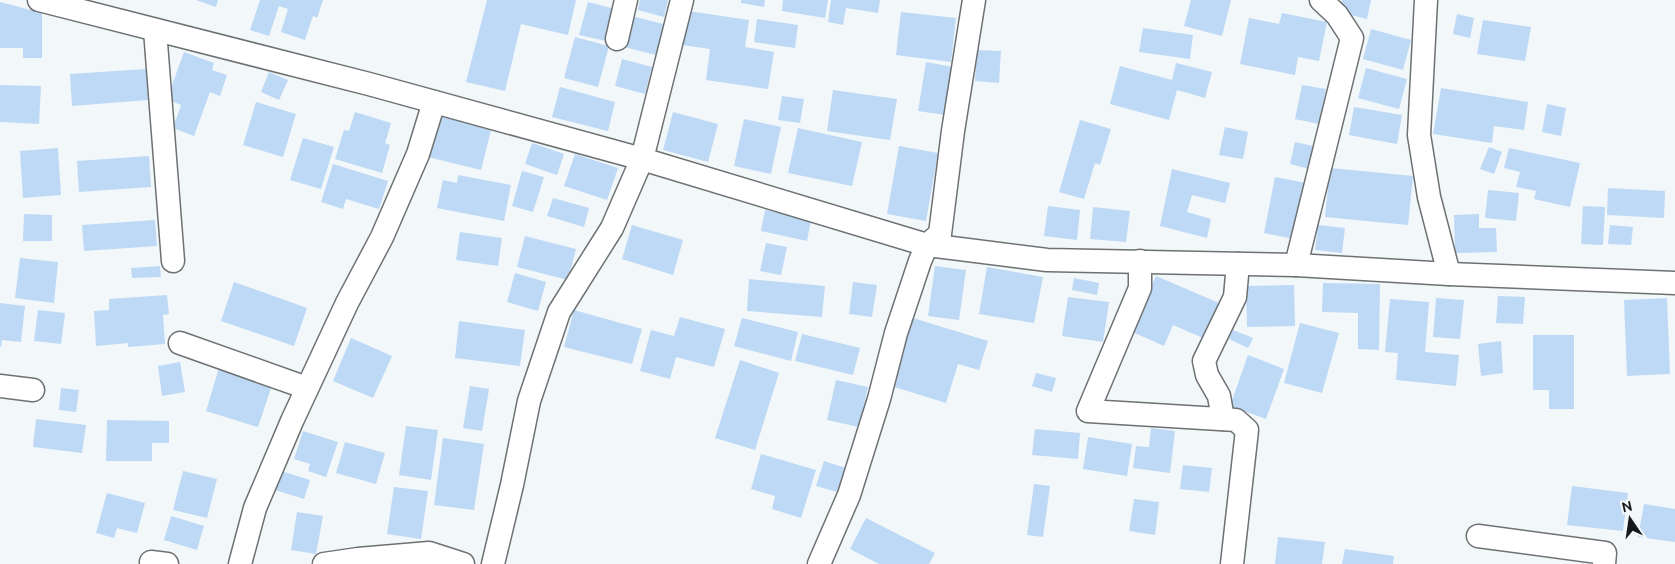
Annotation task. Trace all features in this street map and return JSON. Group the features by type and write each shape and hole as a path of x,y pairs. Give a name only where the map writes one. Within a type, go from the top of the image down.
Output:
{"street":[{"path":"39,0 109,9 155,30 369,84 642,159 927,245 1047,260 1296,265 1449,274 1675,283"},
{"path":"617,39 626,0"},
{"path":"493,564 512,485 529,401 559,312 612,228 642,159 682,0"},
{"path":"819,564 849,495 879,399 896,333 920,261 927,245 940,234 953,131 974,0"},
{"path":"1296,265 1352,38 1337,15 1321,0"},
{"path":"1426,0 1419,135 1429,197 1449,274"},
{"path":"155,30 173,261"},
{"path":"240,564 255,508 307,388 347,303 389,221 418,154 434,102"},
{"path":"1140,261 1140,288 1088,411 1236,420 1247,430 1232,564"},
{"path":"1223,419 1219,396 1207,375 1204,361 1234,297 1238,264"},
{"path":"180,343 307,388"},
{"path":"0,386 33,390"},
{"path":"1478,536 1605,553 1604,564"},
{"path":"324,564 429,553 463,564"}],"building":[{"path":"196,0 218,0 216,7"},
{"path":"260,0 323,0 317,18 313,16 305,40 281,32 288,9 279,6 269,36 250,30"},
{"path":"487,0 576,0 568,35 521,24 505,91 466,82"},
{"path":"640,0 668,0 664,17 638,10"},
{"path":"741,0 765,0 764,7 741,3"},
{"path":"783,0 828,0 825,18 782,11"},
{"path":"831,0 880,0 878,13 846,8 843,25 828,22"},
{"path":"1191,0 1231,0 1222,36 1184,26"},
{"path":"1342,0 1371,0 1367,19 1339,12"},
{"path":"0,2 42,13 42,58 23,58 23,48 0,48"},
{"path":"588,2 615,9 606,41 579,35"},
{"path":"688,11 749,20 745,47 774,52 768,89 706,80 710,49 682,45"},
{"path":"901,12 956,18 951,62 896,55"},
{"path":"1282,13 1327,22 1319,61 1298,57 1295,75 1240,64 1249,18 1279,24"},
{"path":"1457,14 1474,18 1470,38 1453,34"},
{"path":"632,16 663,24 656,55 624,47"},
{"path":"757,19 798,25 795,48 754,42"},
{"path":"1483,20 1531,27 1525,61 1477,54"},
{"path":"1143,28 1193,35 1190,59 1139,52"},
{"path":"1371,29 1411,40 1403,70 1363,59"},
{"path":"575,37 609,46 598,87 564,78"},
{"path":"977,50 1001,51 999,83 975,81"},
{"path":"184,52 214,63 212,70 227,75 220,96 210,92 194,136 173,128 181,105 167,99"},
{"path":"622,59 652,67 645,94 615,86"},
{"path":"926,62 953,67 945,115 918,111"},
{"path":"1176,63 1212,72 1205,98 1177,90 1169,120 1110,104 1120,66 1172,80"},
{"path":"1366,68 1407,79 1399,109 1358,98"},
{"path":"146,69 148,100 72,106 70,74"},
{"path":"269,72 288,80 279,100 261,92"},
{"path":"0,85 41,86 39,124 0,122"},
{"path":"1302,85 1326,89 1319,124 1295,119"},
{"path":"560,87 615,102 608,131 552,117"},
{"path":"1441,88 1528,102 1524,130 1494,126 1492,143 1433,134"},
{"path":"833,90 897,99 890,140 827,131"},
{"path":"782,96 804,99 800,123 778,120"},
{"path":"256,102 296,114 283,157 243,145"},
{"path":"1547,104 1566,108 1561,136 1542,132"},
{"path":"1354,107 1402,115 1397,144 1349,135"},
{"path":"355,112 391,123 385,143 390,145 382,173 335,159 344,130 349,131"},
{"path":"673,112 718,124 708,162 663,150"},
{"path":"435,115 491,130 481,170 424,156"},
{"path":"744,119 781,127 771,174 734,166"},
{"path":"1080,120 1111,129 1100,165 1095,163 1084,199 1059,192"},
{"path":"1225,127 1248,132 1243,159 1219,155"},
{"path":"798,128 862,142 852,186 788,173"},
{"path":"303,138 334,147 321,189 290,180"},
{"path":"1295,142 1318,147 1313,170 1290,164"},
{"path":"532,143 564,154 557,175 525,164"},
{"path":"899,146 938,153 926,221 887,214"},
{"path":"1489,147 1502,152 1494,174 1480,169"},
{"path":"58,148 61,195 23,198 20,151"},
{"path":"1509,148 1580,163 1570,207 1534,199 1536,191 1516,187 1520,172 1504,168"},
{"path":"575,154 618,168 607,200 564,186"},
{"path":"149,156 151,187 79,192 77,161"},
{"path":"333,164 388,181 379,209 346,199 343,209 321,202"},
{"path":"1330,168 1413,176 1408,225 1325,217"},
{"path":"1172,169 1230,183 1225,203 1192,195 1187,212 1211,219 1207,238 1160,226"},
{"path":"522,171 544,177 533,212 512,206"},
{"path":"458,175 511,185 504,221 437,208 443,180 457,183"},
{"path":"1275,177 1306,183 1294,239 1264,233"},
{"path":"1608,188 1665,191 1664,218 1607,215"},
{"path":"1488,190 1519,193 1516,221 1485,218"},
{"path":"553,198 589,208 584,227 547,216"},
{"path":"1048,206 1080,210 1077,240 1044,236"},
{"path":"1583,206 1605,207 1603,245 1581,244"},
{"path":"1093,207 1130,211 1126,242 1090,239"},
{"path":"765,210 811,220 807,241 761,231"},
{"path":"24,214 52,215 52,241 23,241"},
{"path":"1479,214 1479,228 1496,228 1497,252 1455,253 1454,215"},
{"path":"155,220 157,246 84,251 82,225"},
{"path":"632,225 683,240 673,275 622,259"},
{"path":"1318,225 1345,228 1342,253 1315,250"},
{"path":"1610,225 1633,227 1631,245 1608,244"},
{"path":"460,232 502,238 498,266 456,260"},
{"path":"525,236 576,249 568,280 517,267"},
{"path":"766,243 787,247 781,275 760,271"},
{"path":"20,258 58,262 54,303 15,298"},
{"path":"160,266 161,277 132,278 131,268"},
{"path":"935,266 966,270 959,320 928,316"},
{"path":"987,267 1043,277 1034,323 979,314"},
{"path":"515,273 546,282 538,311 507,302"},
{"path":"1156,276 1226,306 1210,341 1173,325 1164,346 1130,331"},
{"path":"1074,278 1099,283 1097,295 1072,290"},
{"path":"749,279 825,286 822,317 747,311"},
{"path":"234,282 307,308 294,346 221,321"},
{"path":"853,282 877,285 872,317 849,314"},
{"path":"1323,283 1380,284 1379,350 1358,349 1358,313 1322,312"},
{"path":"1294,285 1295,326 1247,327 1246,286"},
{"path":"167,295 169,314 163,315 165,344 128,347 128,343 96,346 94,311 109,310 109,299"},
{"path":"1498,296 1525,297 1523,324 1496,323"},
{"path":"1068,297 1109,302 1103,342 1062,336"},
{"path":"1436,298 1464,300 1460,339 1433,337"},
{"path":"1667,298 1670,374 1627,376 1624,300"},
{"path":"1390,299 1429,302 1425,352 1459,355 1456,386 1396,380 1398,353 1385,352"},
{"path":"0,303 25,306 21,342 2,340 0,347"},
{"path":"38,310 65,313 61,344 34,341"},
{"path":"574,310 642,329 632,364 564,347"},
{"path":"680,317 725,329 714,367 676,357 670,379 640,371 651,330 674,336"},
{"path":"742,318 798,332 791,361 734,346"},
{"path":"913,318 988,341 979,370 958,364 946,403 891,386"},
{"path":"459,321 525,330 520,366 455,358"},
{"path":"1300,323 1339,333 1322,393 1284,383"},
{"path":"1233,330 1253,338 1248,348 1229,339"},
{"path":"802,334 860,348 853,375 795,361"},
{"path":"1533,335 1574,335 1574,409 1549,409 1549,390 1533,390"},
{"path":"351,338 392,356 373,398 333,381"},
{"path":"1501,341 1503,373 1481,376 1478,344"},
{"path":"1248,355 1284,369 1266,419 1230,406"},
{"path":"740,360 779,373 755,450 715,438"},
{"path":"180,362 185,392 162,396 158,366"},
{"path":"219,368 272,385 258,427 206,411"},
{"path":"1036,373 1056,378 1052,392 1032,386"},
{"path":"836,380 868,387 859,427 827,420"},
{"path":"470,386 489,389 482,431 463,428"},
{"path":"61,388 79,390 76,412 59,410"},
{"path":"36,419 86,425 82,453 33,447"},
{"path":"107,420 169,421 169,443 152,443 152,461 106,461"},
{"path":"406,426 438,430 431,480 399,475"},
{"path":"1151,428 1175,431 1170,473 1133,468 1136,446 1149,447"},
{"path":"1035,429 1080,433 1078,459 1032,455"},
{"path":"303,431 338,442 326,477 308,471 310,464 294,459"},
{"path":"1088,437 1132,444 1127,476 1083,469"},
{"path":"443,438 484,444 474,510 434,505"},
{"path":"345,442 385,453 376,484 336,473"},
{"path":"761,454 816,470 801,518 772,509 775,496 751,489"},
{"path":"824,461 849,469 841,493 816,486"},
{"path":"1183,465 1212,468 1209,492 1180,489"},
{"path":"183,471 217,479 207,518 173,510"},
{"path":"281,471 310,480 304,499 275,490"},
{"path":"1034,484 1050,486 1043,537 1027,535"},
{"path":"1572,486 1628,493 1623,531 1567,525"},
{"path":"394,487 428,491 421,539 387,534"},
{"path":"107,493 145,503 137,533 117,528 114,538 96,533"},
{"path":"1134,499 1159,502 1155,535 1129,531"},
{"path":"1644,504 1675,509 1675,542 1638,537"},
{"path":"297,512 323,516 316,554 291,550"},
{"path":"171,516 204,526 197,550 164,540"},
{"path":"866,518 935,553 929,564 879,564 850,549"},
{"path":"1278,537 1325,542 1322,564 1275,564"},
{"path":"1345,549 1394,556 1393,564 1342,564"}]}
